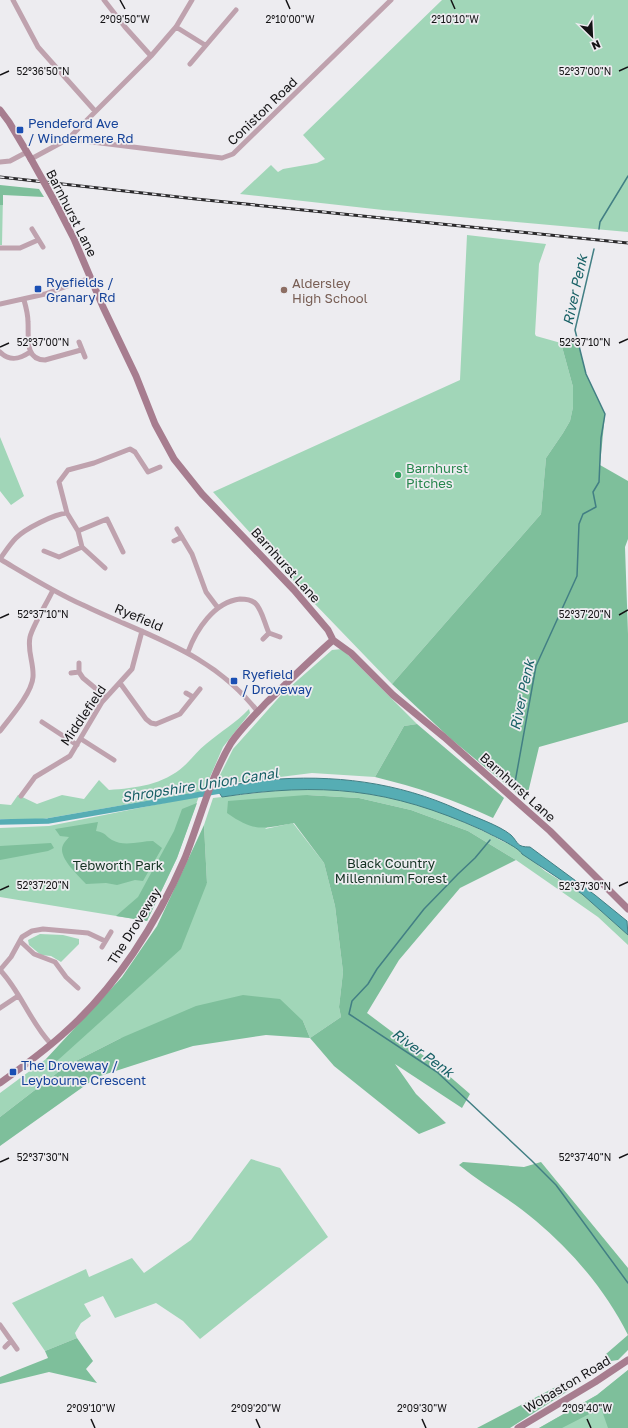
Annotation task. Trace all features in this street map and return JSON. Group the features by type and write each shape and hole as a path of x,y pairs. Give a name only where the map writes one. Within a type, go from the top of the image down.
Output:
{"street":[{"path":"13,0 38,47 95,111"},
{"path":"104,0 125,27 151,56"},
{"path":"31,159 68,139 151,56 176,27 192,0"},
{"name":"Coniston Road","path":"68,139 222,158 228,157 234,154 391,0"},
{"path":"190,64 236,10"},
{"path":"176,27 205,45"},
{"name":"Barnhurst Lane","path":"0,110 10,122 74,238 90,278 136,376 155,424 174,459 202,494 294,590 328,630 333,640 351,653 392,695 444,737 546,828 628,908"},
{"path":"0,162 10,161 26,152"},
{"path":"32,229 42,247"},
{"path":"0,248 20,248 38,240"},
{"path":"0,304 24,300 52,292 90,278"},
{"path":"24,300 28,317 30,352 36,359 45,360 81,350"},
{"path":"79,342 85,357"},
{"path":"0,352 7,358 19,359 30,352"},
{"path":"105,568 82,547 78,531 67,513 59,485 61,478 68,470 94,463 130,449 135,452 148,472 160,467"},
{"path":"0,559 14,539 25,531 60,514 67,513"},
{"path":"78,531 107,519 123,552"},
{"path":"177,529 192,554 206,592 218,608"},
{"path":"174,541 182,537"},
{"path":"44,552 59,557 82,547"},
{"name":"Ryefield","path":"0,559 53,590 188,652 218,672 239,691 258,712"},
{"path":"1,727 19,706 32,682 33,676 29,649 30,636 53,590"},
{"path":"188,652 204,624 218,608 236,600 249,600 255,603 269,633 280,637"},
{"name":"Middlefield","path":"22,796 35,777 70,756 106,697 132,669 142,631"},
{"path":"263,639 269,633"},
{"name":"The Droveway","path":"0,1083 62,1035 108,988 130,958 171,889 212,784 223,758 232,742 258,712 295,674 333,640"},
{"path":"79,663 79,672 83,678 106,697"},
{"path":"71,673 79,672"},
{"path":"120,683 152,724 165,722 180,714 200,689"},
{"path":"186,693 193,697"},
{"path":"42,722 77,745"},
{"path":"80,739 114,760"},
{"path":"50,1044 0,970 11,957 20,941 26,934 43,929 88,933 106,941"},
{"path":"102,947 110,932"},
{"path":"20,941 34,954 55,962 66,977 78,988"},
{"path":"0,1008 18,996"},
{"path":"0,1325 17,1348"},
{"path":"5,1347 11,1341"},
{"name":"Wobaston Road","path":"518,1428 595,1382 628,1360"}],"green space":[{"path":"442,0 628,0 628,232 383,210 240,194 271,165 278,172 283,169 317,163 325,159 303,135"},
{"path":"0,185 39,189 44,197 3,195 3,205 0,205"},
{"path":"0,195 3,195 2,245 0,245"},
{"name":"Barnhurst Pitches","path":"467,235 546,244 539,264 535,334 536,336 561,343 573,387 573,407 570,421 546,458 541,514 392,684 312,601 213,492 460,380"},
{"path":"578,342 586,374 605,414 600,465 628,481 628,539 625,547 628,634 628,722 539,747 526,801 451,739 392,684 541,514 546,458 570,421 573,407 573,387 561,343"},
{"path":"0,437 24,496 11,505 0,491"},
{"path":"342,649 417,724 404,726 375,777 312,773 264,779 259,776 257,780 215,785 233,749 282,694 332,650"},
{"path":"249,709 250,713 223,747 204,791 43,819 0,819 0,804 11,805 18,795 37,804 62,795 84,799 99,780 109,790 139,787 158,781 184,766 203,746 239,719"},
{"path":"417,724 504,798 493,818 435,794 375,777 404,726"},
{"path":"290,789 349,791 388,797 426,807 473,826 514,845 545,871 582,894 628,935 628,945 598,917 516,860 468,831 411,810 359,798 307,795 265,829 293,823 324,863 335,906 343,972 339,1007 341,1017 310,1038 303,1021 121,1038 66,1066 0,1117 0,1093 46,1059 57,1061 207,883 204,825 213,798"},
{"name":"Black Country Millennium Forest","path":"307,795 359,798 411,810 468,831 516,860 460,888 399,960 367,1013 440,1068 470,1094 462,1108 395,1064 416,1094 446,1123 419,1134 334,1066 310,1038 341,1017 339,1007 343,972 335,906 324,863 294,823 274,827 252,826 227,813 228,801"},
{"name":"Tebworth Park","path":"199,796 177,858 147,921 0,897 0,828 49,826"},
{"path":"197,803 177,858 147,921 116,916 138,897 174,831 182,809"},
{"path":"98,822 96,831 117,842 127,843 153,841 162,848 143,881 135,880 117,885 106,883 86,884 66,861 62,850 63,844 69,837 60,836 55,829"},
{"path":"204,825 207,883 181,949 57,1061 46,1059 122,977 157,926"},
{"path":"51,843 54,848 48,851 0,860 0,846"},
{"path":"40,934 63,935 79,939 79,944 61,962 51,956 41,955 29,945 28,940"},
{"path":"243,995 280,999 303,1021 310,1038 266,1035 193,1046 97,1077 0,1146 0,1117 66,1066 121,1038 196,1006"},
{"path":"251,1159 280,1168 328,1237 200,1339 183,1321 156,1303 115,1318 103,1296 84,1304 91,1316 81,1323 75,1333 77,1338 45,1351 12,1303 86,1269 89,1277 132,1258 144,1273 191,1240"},
{"path":"463,1162 524,1167 541,1162 628,1268 628,1335 610,1303 576,1259 527,1213 459,1165"},
{"path":"628,1335 628,1350 618,1360 611,1361 606,1354"},
{"path":"77,1338 93,1361 86,1369 97,1383 49,1372 0,1384 0,1377 48,1358 45,1351"},
{"path":"628,1370 628,1428 539,1428 597,1395"},
{"path":"628,1370 628,1428 608,1428 601,1408 562,1428 539,1428 597,1395"},
{"path":"573,1378 568,1391 510,1428 477,1428"}],"water":[{"path":"259,776 262,776 266,780 316,778 365,782 436,800 486,821 506,831 518,844 525,847 530,847 595,895 627,921 628,935 582,894 522,854 516,848 482,830 448,816 416,805 385,797 355,792 292,790 258,792 222,797 218,791 220,787 256,781"}],"waterway":[{"name":"River Penk","path":"599,229 600,222 628,176"},
{"name":"River Penk","path":"514,788 536,666 577,576 579,524 583,514 596,507 593,492 599,482 601,438 605,414 586,374 575,330 594,249"},
{"name":"Shropshire Union Canal","path":"0,822 48,821 225,790"},
{"name":"River Penk","path":"490,840 475,858 424,909 377,969 368,984 352,1001 349,1014 437,1072 531,1160 556,1185 628,1283"}],"railway":[{"path":"0,177 196,199 628,243"}],"place":[{"name":"Pendeford Ave / Windermere Rd","path":"20,130"},
{"name":"Ryefields / Granary Rd","path":"38,289"},
{"name":"Aldersley High School","path":"284,290"},
{"name":"Barnhurst Pitches","path":"398,475"},
{"name":"Ryefield / Droveway","path":"234,681"},
{"name":"The Droveway / Leybourne Crescent","path":"13,1072"}]}
